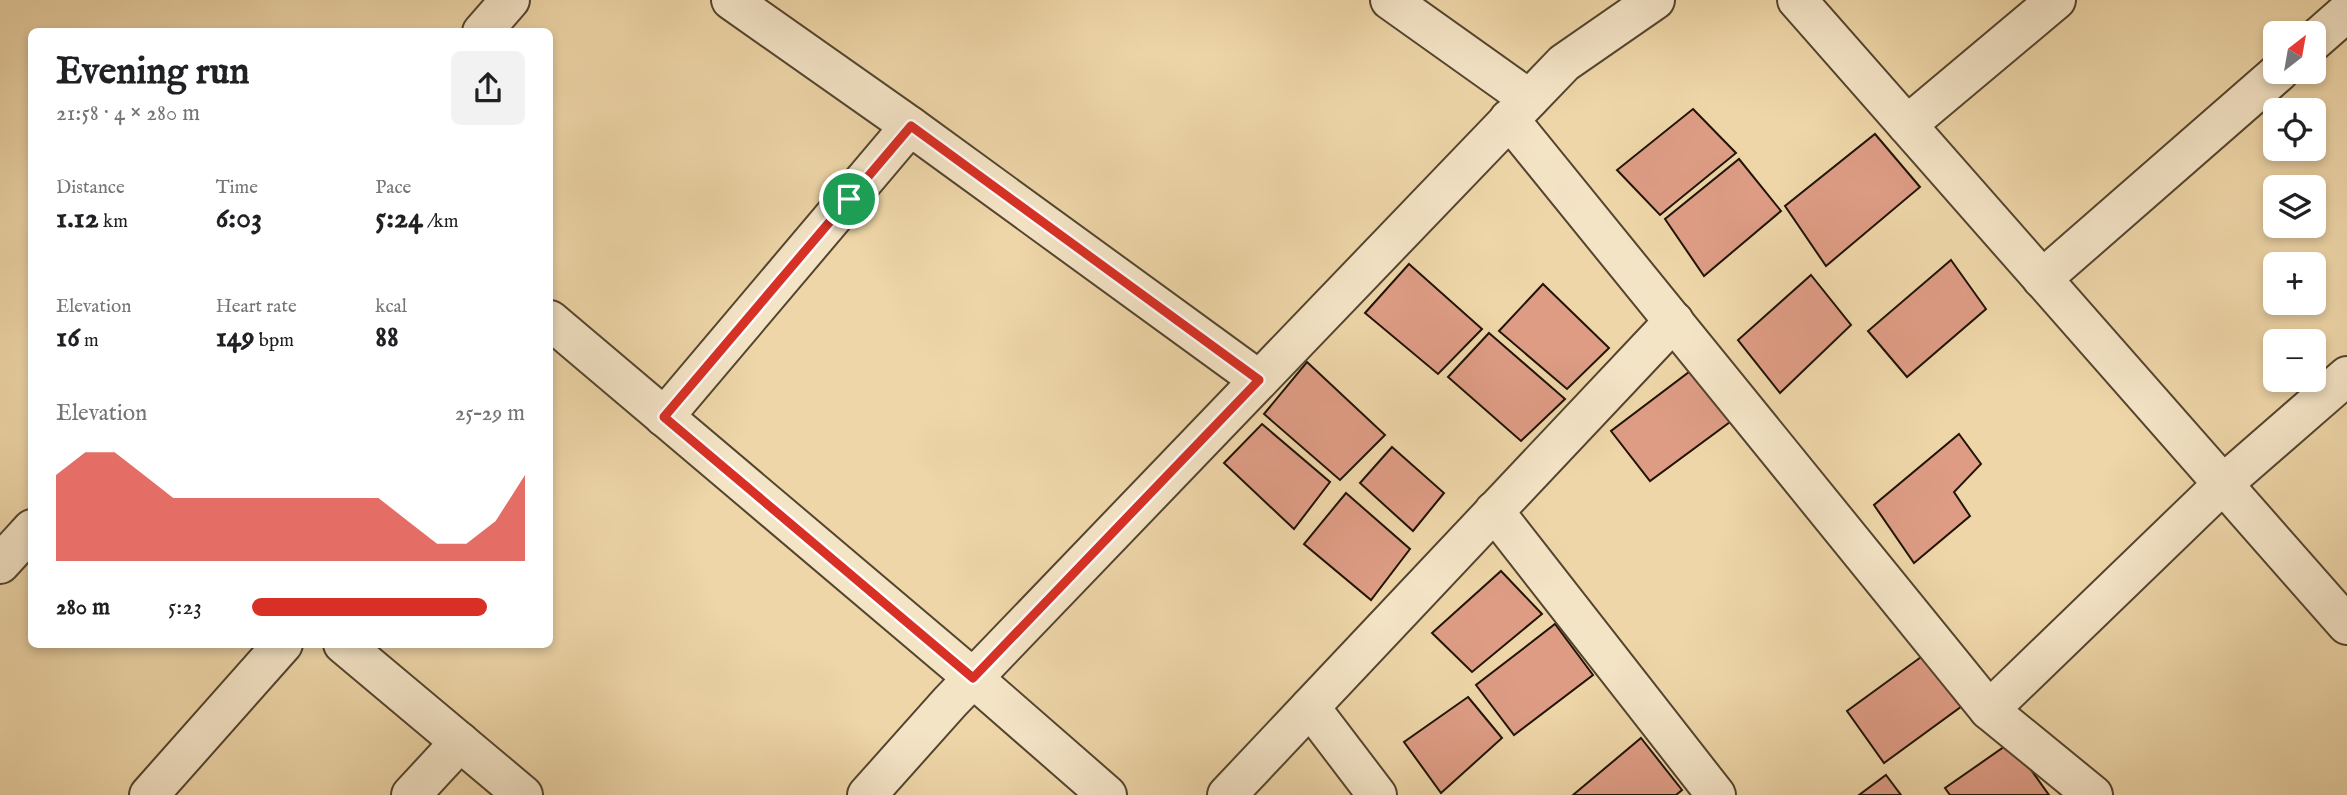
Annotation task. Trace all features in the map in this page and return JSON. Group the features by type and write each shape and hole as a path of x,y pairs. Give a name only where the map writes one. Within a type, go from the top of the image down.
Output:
{"street":[{"path":"486,28 510,0"},
{"path":"731,0 911,126 1259,380"},
{"path":"1390,0 1519,109 1674,321 1989,710 2093,795"},
{"path":"867,795 973,678 1564,63 1655,0"},
{"path":"1797,0 2347,625"},
{"path":"1907,125 2056,0"},
{"path":"2326,30 2347,12"},
{"path":"2042,279 2264,84"},
{"path":"664,417 911,126"},
{"path":"1227,795 1674,321"},
{"path":"553,323 1107,795"},
{"path":"1989,710 2223,484 2347,376"},
{"path":"1494,511 1716,795"},
{"path":"0,564 28,533"},
{"path":"149,795 279,648"},
{"path":"349,648 523,795"},
{"path":"1310,707 1377,795"},
{"path":"411,795 460,741"}],"building":[{"path":"1693,109 1736,153 1660,215 1617,170"},
{"path":"1875,134 1920,187 1826,266 1785,206"},
{"path":"1739,159 1781,211 1704,276 1665,219"},
{"path":"1951,260 1986,309 1907,377 1868,331"},
{"path":"1409,264 1482,329 1438,374 1365,313"},
{"path":"1811,275 1851,325 1780,393 1738,340"},
{"path":"1543,284 1609,348 1567,389 1499,331"},
{"path":"1489,333 1565,399 1521,441 1448,377"},
{"path":"1307,362 1385,435 1340,480 1264,414"},
{"path":"1693,369 1730,422 1650,481 1611,431"},
{"path":"1262,424 1330,482 1294,529 1224,463"},
{"path":"1959,434 1981,464 1954,492 1970,516 1914,563 1874,505"},
{"path":"1392,447 1444,493 1413,531 1360,483"},
{"path":"1346,493 1410,549 1371,600 1304,544"},
{"path":"1501,571 1542,614 1472,672 1432,633"},
{"path":"1555,624 1593,675 1514,735 1476,685"},
{"path":"1921,657 1962,706 1884,763 1847,711"},
{"path":"1468,697 1502,738 1441,793 1404,742"},
{"path":"1641,738 1682,790 1676,795 1573,795"},
{"path":"2011,742 2049,795 1950,795 1945,788"},
{"path":"1886,775 1901,795 1859,795"}],"route":[{"path":"911,126 1259,380 973,678 664,417 849,199 911,126"}]}
